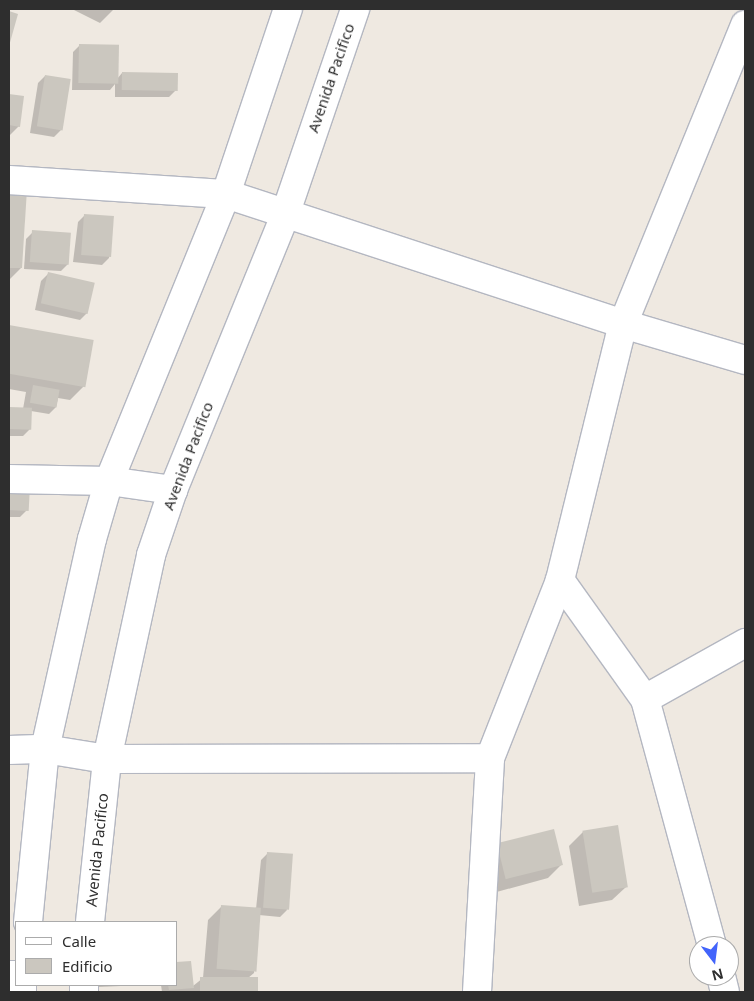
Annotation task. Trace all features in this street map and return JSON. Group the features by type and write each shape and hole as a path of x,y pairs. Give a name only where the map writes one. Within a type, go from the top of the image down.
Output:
{"street":[{"path":"28,921 45,748 92,539 108,481 226,194 288,9"},
{"name":"Avenida Pacifico","path":"90,921 107,758 151,555 173,490 285,215 355,9"},
{"path":"477,992 490,758 560,580 623,324 745,25"},
{"path":"9,180 226,194 285,215 623,324 745,360"},
{"path":"9,479 108,481 173,490"},
{"path":"560,580 645,699 709,936"},
{"path":"645,699 745,643"},
{"path":"9,750 45,748 107,758 490,758"}],"building":[{"path":"9,11 18,14 9,46"},
{"path":"79,44 119,45 118,84 78,83"},
{"path":"122,72 178,73 178,91 122,90"},
{"path":"45,75 71,79 63,130 37,126"},
{"path":"9,94 24,96 20,127 9,125"},
{"path":"9,188 27,189 22,268 9,268"},
{"path":"84,214 114,216 111,257 81,255"},
{"path":"32,230 71,233 69,265 30,262"},
{"path":"48,272 95,283 88,314 41,303"},
{"path":"9,325 94,340 85,387 9,374"},
{"path":"33,385 60,390 56,407 30,403"},
{"path":"9,407 32,408 31,430 9,429"},
{"path":"9,485 30,486 29,511 9,510"},
{"path":"618,825 628,887 592,893 582,831"},
{"path":"554,829 563,865 506,879 497,843"},
{"path":"267,852 293,854 289,910 263,908"},
{"path":"221,905 261,908 256,972 217,969"},
{"path":"191,961 194,988 169,990 168,986 178,986 178,962"},
{"path":"200,977 258,977 258,992 200,992"}]}
